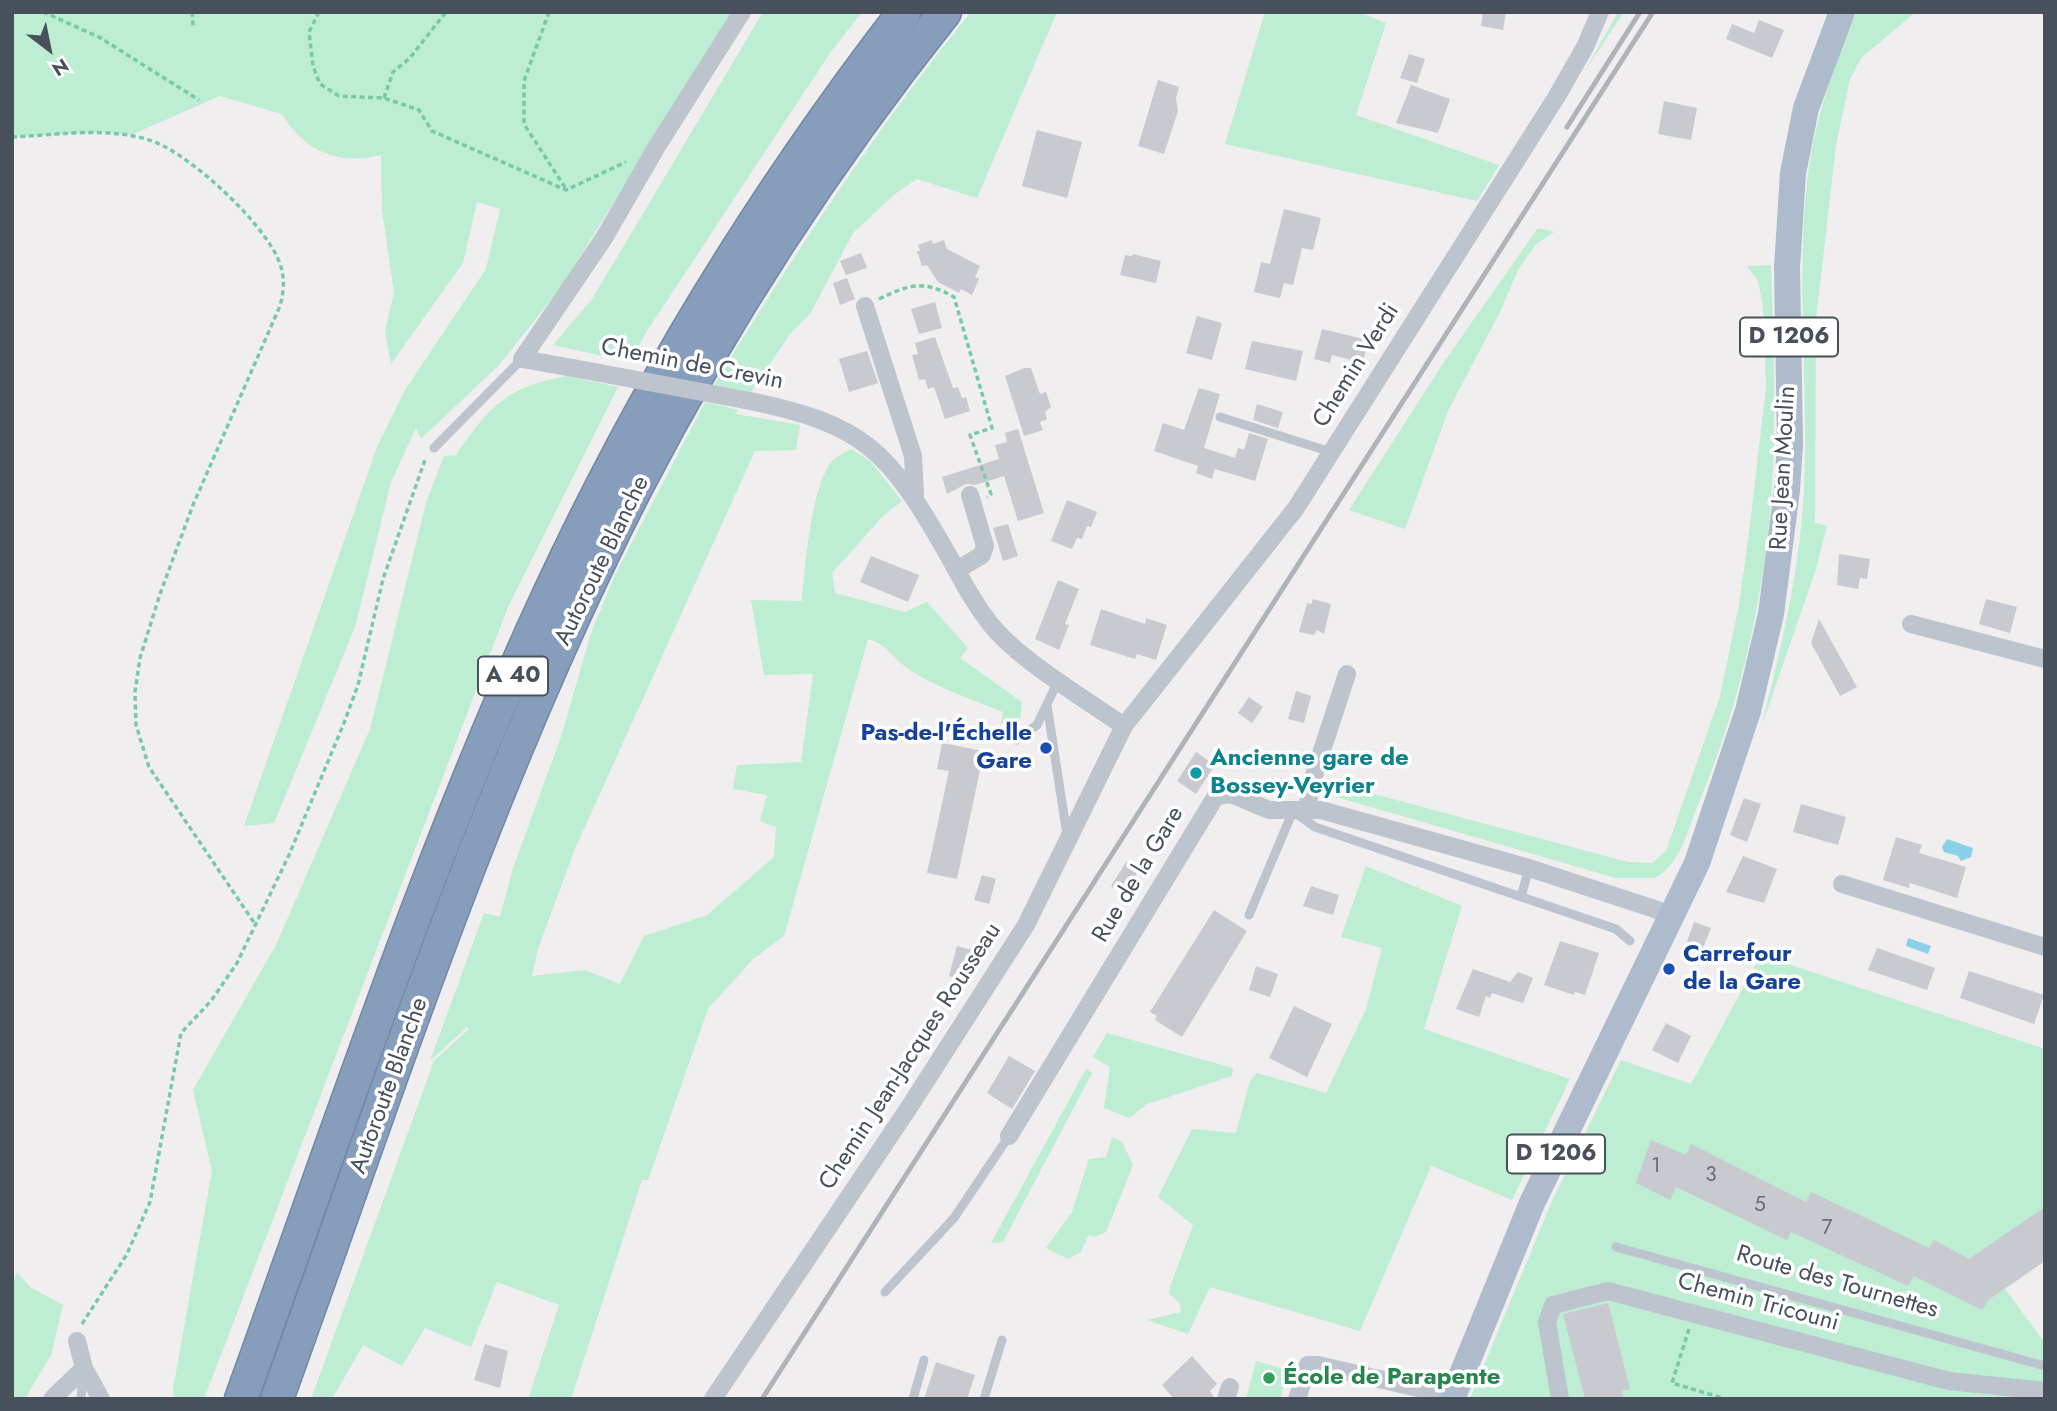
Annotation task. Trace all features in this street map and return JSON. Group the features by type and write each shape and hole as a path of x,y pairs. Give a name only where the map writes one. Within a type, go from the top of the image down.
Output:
{"highway":[{"name":"Autoroute Blanche","path":"242,1399 446,839 548,595 594,500 688,326 805,146 904,12"},
{"name":"Autoroute Blanche","path":"279,1399 498,796 572,622 672,421 760,272 859,125 945,12"}],"main road":[{"name":"Rue Jean Moulin","path":"1673,915 1697,863 1736,753 1771,614 1783,530 1790,444 1787,268 1793,173 1806,108 1842,12"},
{"name":"D 1206","path":"1453,1397 1532,1203 1673,915"}],"street":[{"path":"522,359 604,238 656,148 742,12"},
{"name":"Chemin Verdi","path":"1124,726 1296,508 1558,96 1586,47 1600,12"},
{"path":"865,306 913,456 916,499"},
{"name":"Chemin de Crevin","path":"522,359 803,412 853,435 876,450 895,469 995,629 1124,726"},
{"path":"957,570 982,555 985,546 971,500"},
{"path":"1911,624 2045,659"},
{"path":"1300,810 1348,674"},
{"name":"Chemin Jean-Jacques Rousseau","path":"713,1399 908,1109 1026,925 1124,726"},
{"name":"Rue de la Gare","path":"1009,1136 1216,796 1230,794 1269,810 1333,813 1529,868 1673,915"},
{"path":"1842,884 2045,947"},
{"name":"Chemin Tricouni","path":"1560,1399 1547,1322 1553,1305 1608,1291 1694,1311 1949,1381 2045,1391"},
{"path":"77,1341 84,1368 101,1399"},
{"path":"1297,1399 1303,1372 1308,1365 1318,1365 1453,1397"},
{"path":"52,1399 84,1368"}],"lane":[{"path":"434,447 522,359"},
{"path":"1220,417 1331,452"},
{"path":"1016,740 1037,725 1059,679"},
{"path":"1047,705 1068,841"},
{"path":"1249,915 1300,810 1315,827 1616,929 1630,942"},
{"path":"1521,897 1529,868"},
{"path":"885,1292 954,1217 1009,1136"},
{"name":"Route des Tournettes","path":"1616,1247 2045,1366"},
{"path":"984,1399 1002,1340"},
{"path":"912,1399 924,1360"},
{"path":"81,1399 84,1368"}],"path":[{"path":"43,12 99,37 199,100"},
{"path":"192,12 193,26"},
{"path":"319,12 309,32 313,66 320,84 339,96 384,98 419,110 432,131 566,190 656,148"},
{"path":"384,98 393,72 409,60 439,17 446,12"},
{"path":"550,12 524,80 524,124 566,190"},
{"path":"12,137 105,132 131,135 166,146 220,185 280,262 284,290 280,306 193,505 140,658 135,692 136,725 149,767 256,924"},
{"path":"865,306 913,286 931,284 954,297 992,428 970,435 991,494 971,500"},
{"path":"77,1341 85,1317 127,1254 150,1202 181,1033 225,982 256,924 289,855 354,698 395,542 423,463 434,447"},
{"path":"1694,1311 1672,1383 1727,1399"}],"green space":[{"path":"12,12 732,12 561,287 499,365 421,439 416,428 391,482 355,627 274,823 244,826 377,447 405,390 486,269 500,209 477,202 463,263 391,364 385,331 394,293 382,210 381,155 366,158 337,157 301,138 282,114 220,96 131,135 105,132 12,137"},
{"path":"763,12 862,12 830,53 645,334 631,362 553,345 592,299"},
{"path":"971,12 1057,12 977,198 917,179 895,194 853,233 810,314 790,334 751,392 714,385 836,194"},
{"path":"1265,12 1358,12 1386,23 1356,115 1499,165 1477,201 1225,144"},
{"path":"1618,12 1624,12 1585,71"},
{"path":"1857,12 1916,12 1862,57 1850,79 1836,145 1816,319 1815,523 1827,526 1816,569 1762,725 1789,609 1802,521 1805,453 1803,261 1807,184 1825,96"},
{"path":"1538,228 1554,232 1536,244 1518,270 1501,310 1448,411 1405,529 1349,510 1444,362"},
{"path":"1771,265 1773,467 1766,552 1759,595 1740,680 1715,762 1687,834 1671,864 1655,878 1616,878 1326,794 1329,782 1628,862 1653,863 1666,851 1720,696 1739,605 1766,388 1763,307 1758,281 1747,266"},
{"path":"567,376 618,387 508,607 204,1399 174,1399 173,1389 212,1171 193,1090 276,945 370,729 426,503 444,456 456,455 479,424 501,401 529,386"},
{"path":"705,402 738,410 736,414 800,425 796,450 755,451 574,851 538,949 532,976 585,970 620,984 644,936 707,915 774,857 776,827 760,821 767,795 733,789 737,765 801,762 813,674 764,675 751,600 802,601 810,528 819,489 832,461 851,449 870,461 902,501 885,514 832,573 835,593 905,612 927,602 968,648 960,658 1022,702 1020,721 1008,726 1001,723 1003,712 924,678 902,664 883,646 868,639 784,936 753,959 708,1009 648,1180 642,1180 571,1399 528,1399 559,1305 497,1282 471,1347 425,1328 402,1366 363,1345 332,1399 311,1399 434,1061 469,1029 467,1027 430,1061 484,913 500,917 513,868 561,737 591,633 615,575"},
{"path":"1366,866 1462,906 1424,1029 1570,1079 1512,1200 1431,1166 1360,1331 1210,1287 1188,1334 1147,1320 1181,1312 1180,1303 1169,1294 1193,1225 1158,1197 1192,1129 1236,1133 1250,1081 1257,1073 1326,1093 1366,1009 1382,948 1341,937"},
{"path":"1761,955 2045,1049 2045,1261 2005,1289 2045,1343 2045,1399 1470,1399 1552,1201 1621,1060 1691,1084"},
{"path":"1107,1033 1233,1068 1232,1076 1147,1104 1130,1118 1104,1108 1110,1067 1093,1057"},
{"path":"1086,1069 1092,1073 1003,1242 991,1243"},
{"path":"1112,1137 1122,1142 1133,1165 1106,1232 1095,1237 1089,1235 1081,1252 1068,1259 1046,1248 1072,1212 1089,1159 1106,1157"},
{"path":"17,1272 30,1287 63,1305 51,1355 25,1399 12,1399 12,1288"},
{"name":"École de Parapente","path":"1256,1361 1288,1370 1280,1399 1246,1399"}],"water":[{"path":"1947,839 1973,848 1971,857 1961,861 1958,856 1944,852 1942,847"},
{"path":"1908,938 1931,946 1928,954 1906,946"}],"building":[{"path":"1483,12 1506,12 1503,30 1481,26"},
{"path":"1759,20 1784,30 1772,58 1726,39 1732,24 1754,33"},
{"path":"1409,54 1425,59 1417,83 1400,78"},
{"path":"1158,80 1179,87 1176,98 1178,111 1164,154 1138,146"},
{"path":"1411,85 1450,99 1438,133 1396,123"},
{"path":"1664,101 1697,108 1691,140 1658,134"},
{"path":"1037,130 1082,142 1067,198 1022,186"},
{"path":"1284,209 1321,218 1313,250 1302,248 1293,285 1284,283 1280,298 1254,292 1261,262 1270,264"},
{"path":"932,240 933,244 944,240 947,249 980,266 975,277 979,279 972,295 961,289 959,293 938,282 927,265 922,266 917,251 920,251 918,245"},
{"path":"861,253 867,268 846,275 840,261"},
{"path":"1133,254 1161,261 1156,283 1120,275 1125,255"},
{"path":"847,278 855,299 840,305 833,283"},
{"path":"935,302 942,328 919,334 911,309"},
{"path":"1197,316 1222,323 1212,360 1186,353"},
{"path":"1322,329 1368,340 1363,363 1332,355 1330,363 1314,359"},
{"path":"935,337 953,388 958,387 962,398 966,397 970,411 945,419 934,387 928,389 925,379 919,380 912,355 918,354 915,343"},
{"path":"1252,341 1303,351 1296,381 1245,369"},
{"path":"867,351 878,383 849,392 839,359"},
{"path":"1031,368 1040,394 1046,392 1051,407 1045,412 1047,419 1040,422 1043,430 1024,436 1005,376"},
{"path":"1199,388 1220,394 1204,448 1235,458 1238,448 1244,450 1249,433 1268,439 1255,481 1215,469 1212,479 1196,473 1198,466 1154,451 1163,423 1184,430"},
{"path":"1257,404 1283,412 1278,428 1253,420"},
{"path":"1018,429 1044,513 1018,521 1004,476 975,485 966,484 947,494 942,477 999,459 995,445 1007,442 1005,433"},
{"path":"1067,500 1097,512 1091,527 1087,526 1082,539 1077,538 1072,549 1051,541"},
{"path":"1008,524 1018,556 1003,561 993,528"},
{"path":"1839,554 1870,559 1867,579 1860,578 1858,589 1837,585"},
{"path":"871,556 919,575 908,602 860,582"},
{"path":"1058,580 1079,589 1065,624 1069,625 1059,650 1035,639"},
{"path":"1313,599 1331,604 1324,634 1317,630 1314,635 1299,632 1307,603 1311,604"},
{"path":"1986,599 2017,607 2010,633 1979,624"},
{"path":"1101,609 1145,624 1146,618 1167,625 1156,660 1137,654 1135,659 1090,645"},
{"path":"1819,619 1857,687 1840,696 1811,643"},
{"path":"1296,691 1311,696 1304,723 1288,719"},
{"path":"1249,697 1263,707 1252,723 1238,713"},
{"path":"942,743 984,751 957,879 927,873 949,771 937,769"},
{"name":"Ancienne gare de Bossey-Veyrier","path":"1196,752 1215,765 1196,794 1177,781"},
{"path":"1744,798 1761,804 1747,842 1730,835"},
{"path":"1801,804 1846,817 1838,845 1793,832"},
{"path":"1896,837 1922,845 1919,853 1966,867 1957,898 1910,883 1909,888 1883,880"},
{"path":"1743,856 1777,869 1764,903 1726,892"},
{"path":"1126,862 1139,870 1124,894 1111,886"},
{"path":"982,875 996,879 989,904 974,900"},
{"path":"1311,886 1339,895 1333,915 1303,906"},
{"path":"1214,910 1247,931 1182,1037 1155,1020 1157,1016 1150,1012"},
{"path":"1694,922 1711,928 1701,953 1685,947"},
{"path":"1560,941 1599,953 1585,995 1575,992 1574,995 1544,985"},
{"path":"957,946 972,950 963,980 949,976"},
{"path":"1877,948 1935,968 1927,990 1868,970"},
{"path":"1256,966 1278,974 1270,997 1249,990"},
{"path":"1473,969 1510,982 1518,972 1533,978 1523,1003 1492,993 1490,998 1486,996 1479,1017 1456,1009"},
{"path":"1969,971 2044,995 2034,1024 1960,998"},
{"path":"1294,1006 1332,1024 1307,1077 1269,1058"},
{"path":"1666,1023 1691,1036 1678,1063 1652,1050"},
{"path":"1009,1056 1035,1071 1012,1109 987,1093"},
{"path":"1651,1140 1686,1155 1691,1144 1806,1202 1811,1192 1929,1248 1934,1240 1969,1259 2045,1207 2045,1261 1988,1300 1982,1310 1914,1276 1908,1286 1791,1232 1787,1240 1676,1187 1670,1200 1636,1183"},
{"path":"1608,1303 1630,1389 1622,1391 1624,1399 1585,1399 1563,1314"},
{"path":"485,1344 508,1351 500,1388 474,1380"},
{"path":"1192,1356 1217,1384 1210,1391 1215,1399 1174,1399 1162,1385"},
{"path":"936,1362 975,1375 967,1399 924,1399"}],"railway":[{"path":"1567,127 1640,12"},
{"path":"762,1399 1653,12"}],"place":[{"name":"Pas-de-l'Échelle Gare","path":"1046,748"},
{"name":"Ancienne gare de Bossey-Veyrier","path":"1196,773"},
{"name":"Carrefour de la Gare","path":"1669,969"},
{"name":"École de Parapente","path":"1269,1378"}]}
